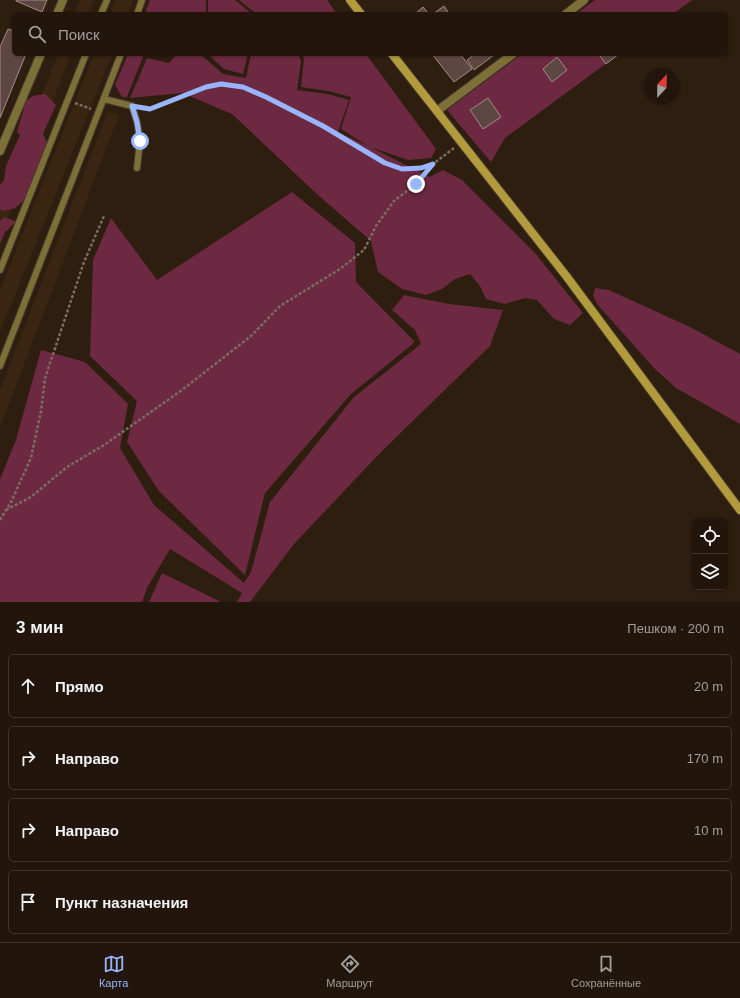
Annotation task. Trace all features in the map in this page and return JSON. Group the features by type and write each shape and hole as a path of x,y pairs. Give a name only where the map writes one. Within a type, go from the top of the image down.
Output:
{"main road":[{"path":"350,0 359,12"},
{"path":"394,56 567,277 740,510"}],"street":[{"path":"59,12 63,0"},
{"path":"569,12 584,0"},
{"path":"0,151 40,56"},
{"path":"437,111 510,56"}],"lane":[{"path":"103,12 107,0"},
{"path":"138,12 142,0"},
{"path":"0,270 85,56"},
{"path":"0,366 120,56"},
{"path":"104,99 132,106 137,122 140,141 137,168"}],"path":[{"path":"132,106 150,109 206,87 221,84 243,87 323,126 385,163 402,169 421,168 433,164"},
{"path":"67,100 99,112"},
{"path":"6,510 32,497 67,467 104,445 182,390 251,336 280,306 340,269 364,250 376,226 394,202 416,184 433,164 462,143"},
{"path":"0,520 31,458 41,411 45,378 84,262 104,216"}],"shaded area":[{"path":"80,0 93,0 89,12 75,12"},
{"path":"116,0 133,0 129,12 111,12"},
{"path":"150,0 206,0 206,12 146,12"},
{"path":"208,0 235,0 250,12 208,12"},
{"path":"239,0 327,0 336,12 254,12"},
{"path":"595,0 692,0 676,12 579,12"},
{"path":"57,56 70,56 0,238 0,203"},
{"path":"93,56 111,56 0,332 0,290"},
{"path":"127,56 143,56 127,97 122,97 115,85"},
{"path":"175,56 202,56 223,74 246,78 251,56 299,56 301,61 297,90 328,94 349,100 338,132 368,146 341,129 351,97 328,91 301,87 304,59 303,56 367,56 436,149 431,158 408,160 370,147 430,177 443,170 462,180 535,253 583,313 570,325 554,319 537,300 525,298 505,304 486,299 480,286 470,274 455,279 442,289 426,295 402,289 378,272 371,241 318,195 232,114 182,93 130,98 147,58 169,63"},
{"path":"210,56 248,56 243,74 224,69"},
{"path":"519,56 616,56 505,138 491,162 447,110"},
{"path":"45,94 56,105 43,134 50,150 43,167 30,186 24,200 15,208 4,211 0,209 0,185 4,180 6,166 20,135 17,132 26,101 33,96"},
{"path":"108,111 119,115 0,428 0,390"},
{"path":"292,192 355,243 356,282 415,342 351,394 265,493 245,575 159,491 127,442 137,401 90,356 93,260 111,218 157,280"},
{"path":"5,217 16,222 5,232 0,244 0,221"},
{"path":"595,288 609,290 690,327 740,354 740,424 676,388 654,368 597,304 593,295"},
{"path":"404,295 449,304 503,310 490,346 380,453 294,544 250,602 237,602 242,593 170,549 147,588 142,602 0,602 0,479 16,440 41,350 85,362 128,404 120,448 154,505 244,583 251,572 270,502 354,397 421,344 415,330 392,310"},
{"path":"162,573 221,602 149,602"}],"building":[{"path":"16,0 47,0 42,12"},
{"path":"444,6 448,12 436,12"},
{"path":"423,7 427,12 417,12"},
{"path":"8,29 12,30 12,56 25,56 0,118 0,47"},
{"path":"434,56 462,56 472,69 454,82"},
{"path":"472,56 493,56 474,70 467,60"},
{"path":"600,56 616,56 606,64"},
{"path":"557,57 567,70 552,82 543,69"},
{"path":"488,98 501,117 483,129 470,110"}],"route":[{"path":"140,141 137,122 132,106 150,109 206,87 221,84 243,87 266,97 342,136 385,163 402,169 421,168 433,164 416,184"}]}
